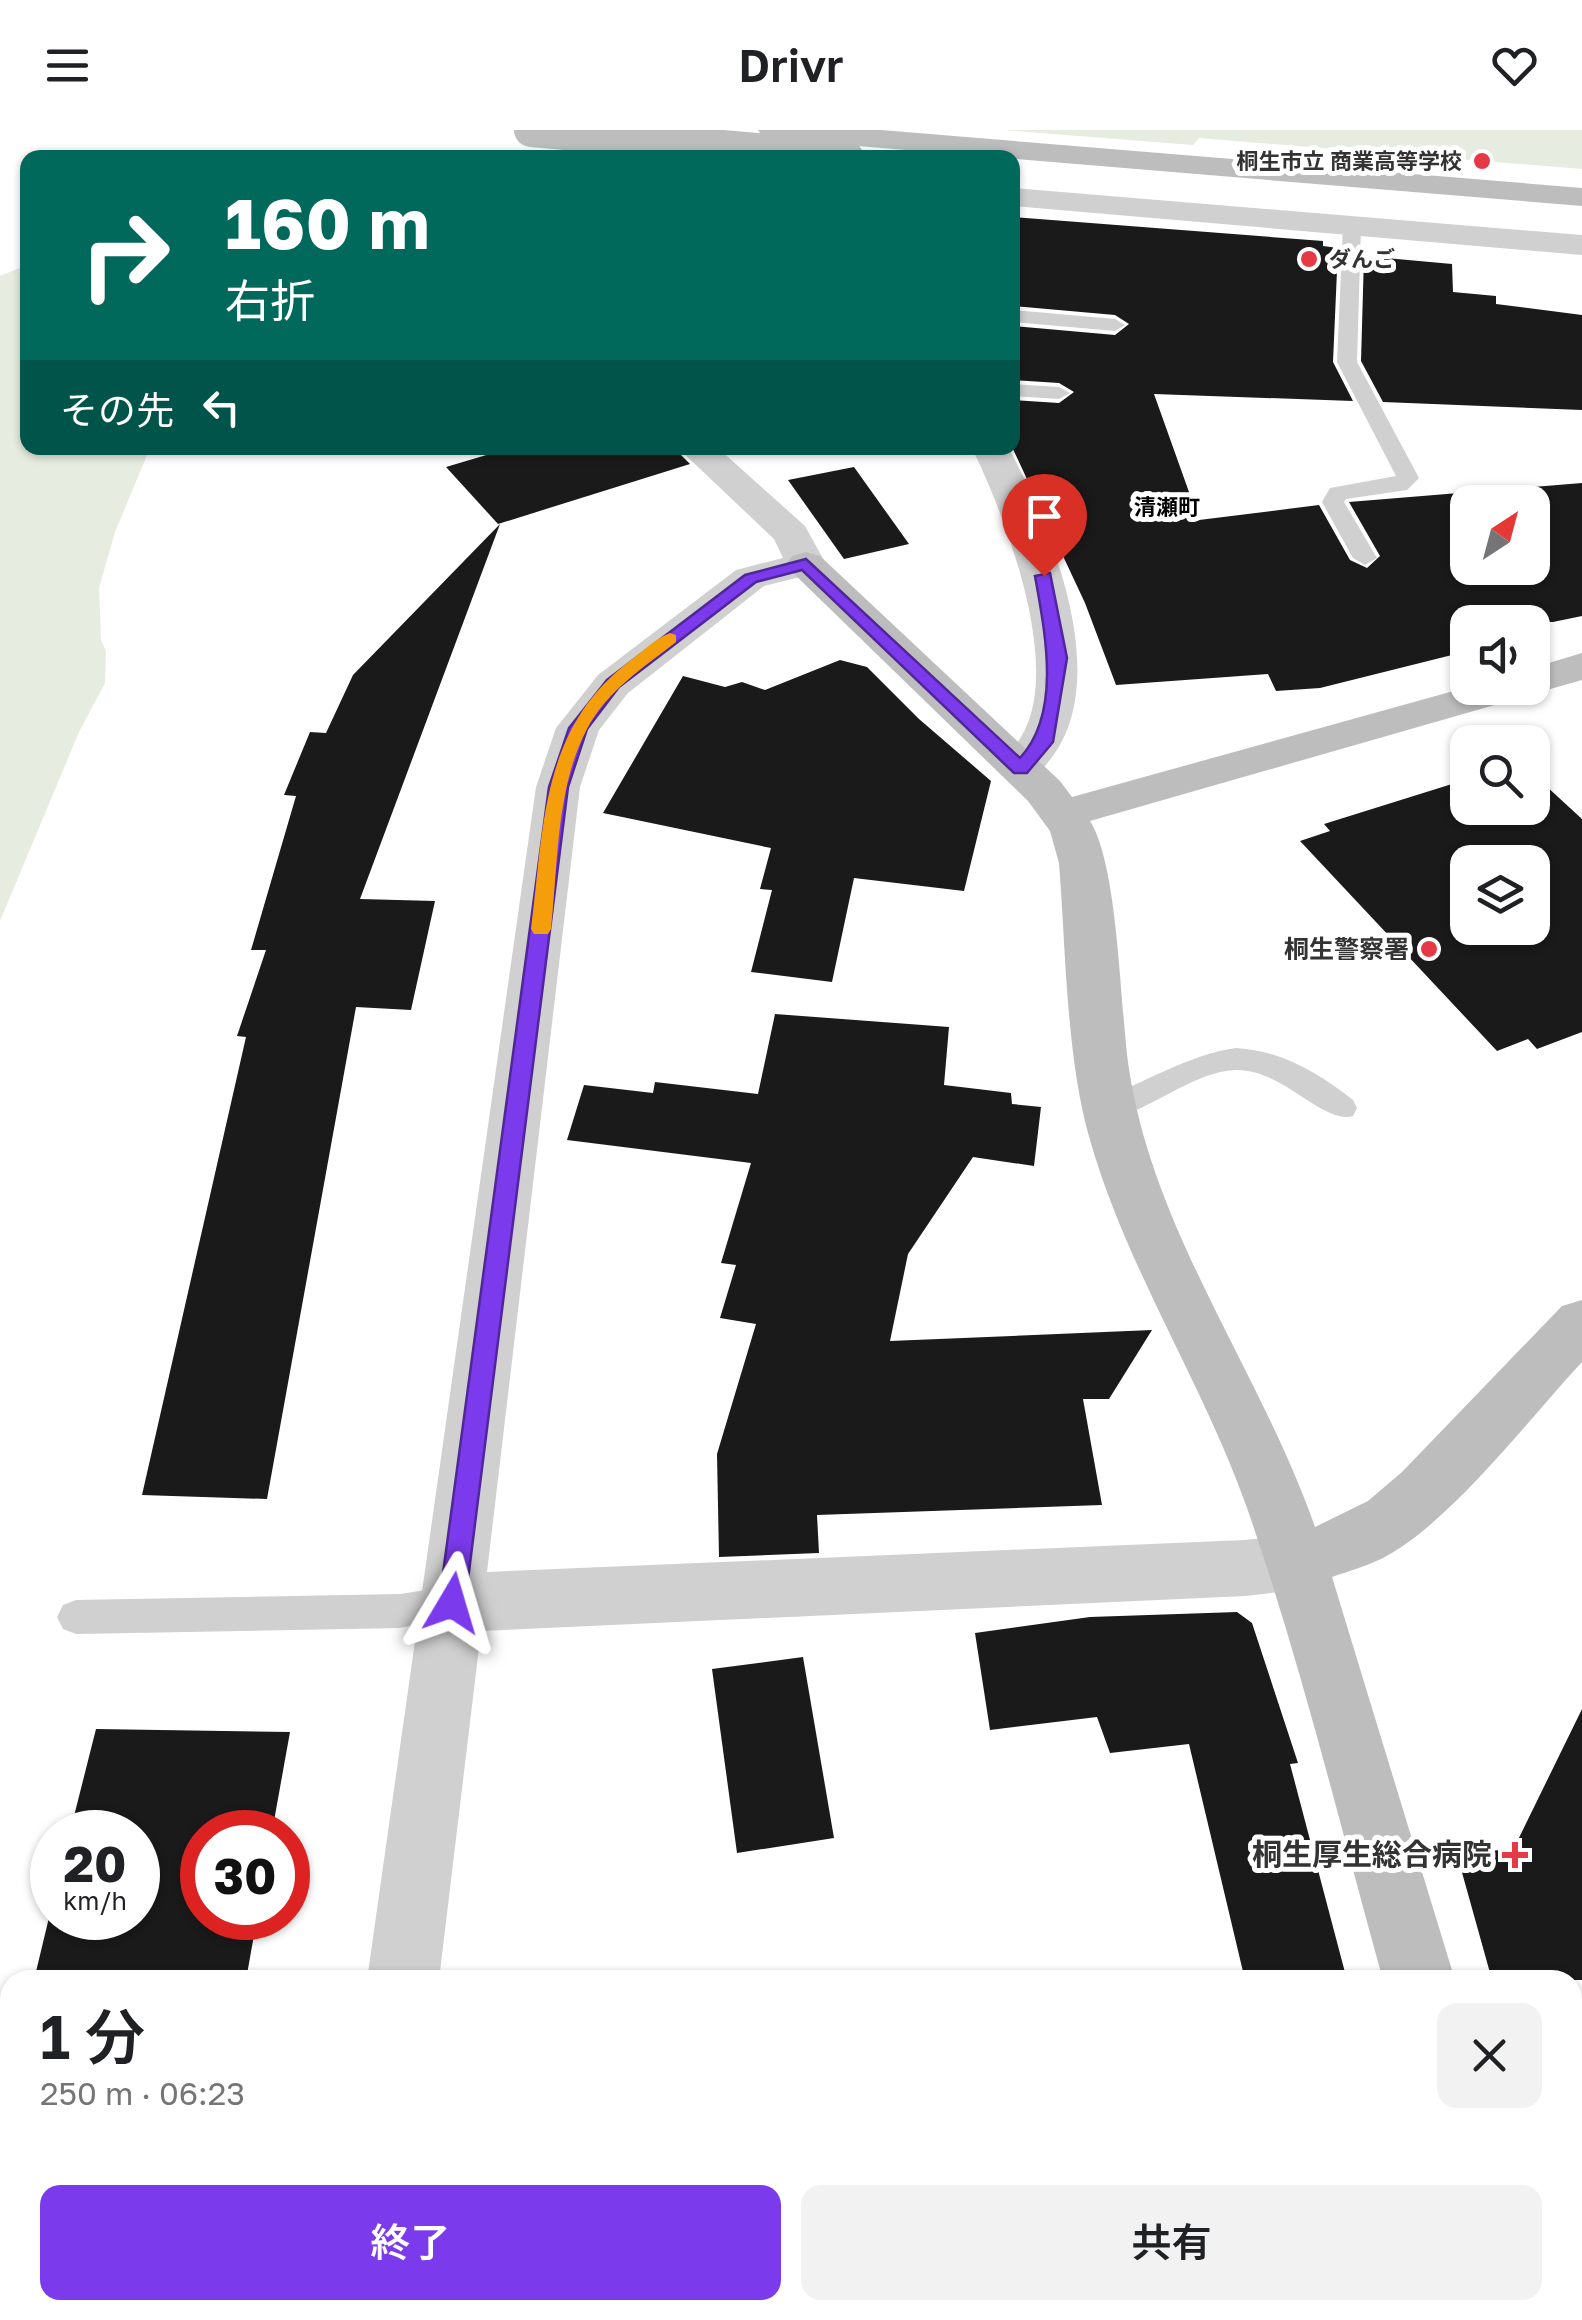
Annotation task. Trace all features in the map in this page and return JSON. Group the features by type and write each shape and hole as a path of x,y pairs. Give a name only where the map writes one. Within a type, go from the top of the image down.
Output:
{"street":[{"path":"532,130 757,150"},
{"path":"773,130 1011,150"},
{"path":"1020,151 1582,198"},
{"path":"1020,173 1582,220"},
{"path":"1020,198 1582,245"},
{"path":"704,455 792,534 806,564 1064,814 1082,863 1109,1107 1116,1138 1141,1208 1276,1504 1297,1562 1417,1970"},
{"path":"994,455 1044,576 1058,658 1044,742 1020,768"},
{"path":"404,1970 558,787 568,750 596,702 638,662 750,578 806,564"},
{"path":"1550,676 1582,666"},
{"path":"1064,814 1452,705"},
{"path":"452,1603 1206,1570 1297,1562 1361,1538 1424,1491 1582,1323"}],"lane":[{"path":"1352,226 1347,362 1408,478 1399,485 1338,493 1333,502 1365,558"},
{"path":"1020,317 1115,325"},
{"path":"1020,391 1058,393"},
{"path":"1109,1107 1134,1102 1196,1069 1220,1062 1251,1060 1299,1074 1342,1108"},
{"path":"76,1617 400,1611 452,1603"}],"shaded area":[{"name":"桐生市立 商業高等学校","path":"1004,130 1582,130 1582,169 1199,138 1193,145"},
{"path":"20,268 20,455 147,455 115,532 99,588 101,640 106,651 105,683 79,732 0,921 0,276"}],"building":[{"path":"1020,218 1323,241 1323,246 1338,248 1333,362 1353,401 1154,394 1199,520 1319,505 1350,560 1367,568 1380,556 1349,502 1450,494 1450,585 1550,585 1550,486 1582,483 1582,616 1550,622 1550,605 1450,605 1450,656 1320,688 1276,691 1268,674 1116,685 1085,603 1016,455 1020,455 1020,401 1059,403 1074,392 1059,383 1020,381 1020,327 1115,335 1129,324 1115,315 1020,307"},
{"path":"1364,256 1452,264 1453,292 1496,296 1496,304 1582,315 1582,410 1383,402 1361,361"},
{"path":"486,455 681,455 690,464 498,524 446,467"},
{"path":"854,467 909,544 844,559 788,480"},
{"path":"500,524 360,899 435,901 411,1010 356,1007 267,1499 142,1495 246,1037 237,1036 266,950 251,950 296,796 284,795 310,732 326,733 353,675"},
{"path":"840,660 867,667 919,719 991,781 964,891 854,878 832,982 751,972 772,890 760,889 771,848 603,813 683,676 725,687 742,682 765,690"},
{"path":"1450,785 1450,825 1550,825 1550,790 1582,819 1582,1032 1537,1049 1528,1039 1497,1051 1300,841 1330,831 1324,824"},
{"path":"775,1014 949,1027 944,1085 1011,1093 1012,1104 1041,1107 1034,1166 973,1157 908,1254 890,1341 1152,1330 1109,1399 1083,1399 1102,1505 817,1515 819,1553 719,1557 717,1454 756,1324 720,1318 736,1265 721,1263 751,1163 567,1140 584,1085 653,1093 655,1082 758,1094"},
{"path":"1237,1612 1252,1623 1298,1763 1290,1764 1344,1970 1243,1970 1189,1744 1110,1753 1097,1717 990,1730 975,1633 1090,1617"},
{"path":"803,1657 834,1838 737,1853 712,1669"},
{"path":"1582,1709 1582,1970 1489,1970 1456,1851 1513,1850"},
{"path":"96,1729 290,1732 276,1810 180,1810 180,1940 253,1940 248,1970 36,1970 44,1940 160,1940 160,1810 76,1810"}],"slow traffic":[{"path":"541,929 558,787 568,750 596,702 638,662 670,639"}],"place":[{"name":"桐生市立 商業高等学校","path":"1482,161"},
{"name":"ダんご","path":"1309,259"},
{"name":"桐生警察署","path":"1429,949"},
{"name":"桐生厚生総合病院","path":"1515,1855"}],"district":[{"name":"清瀬町","path":"1167,507"}],"route":[{"path":"452,1603 558,787 578,728 596,702 638,662 750,578 806,564 1020,768 1044,742 1058,658 1044,576"}]}
